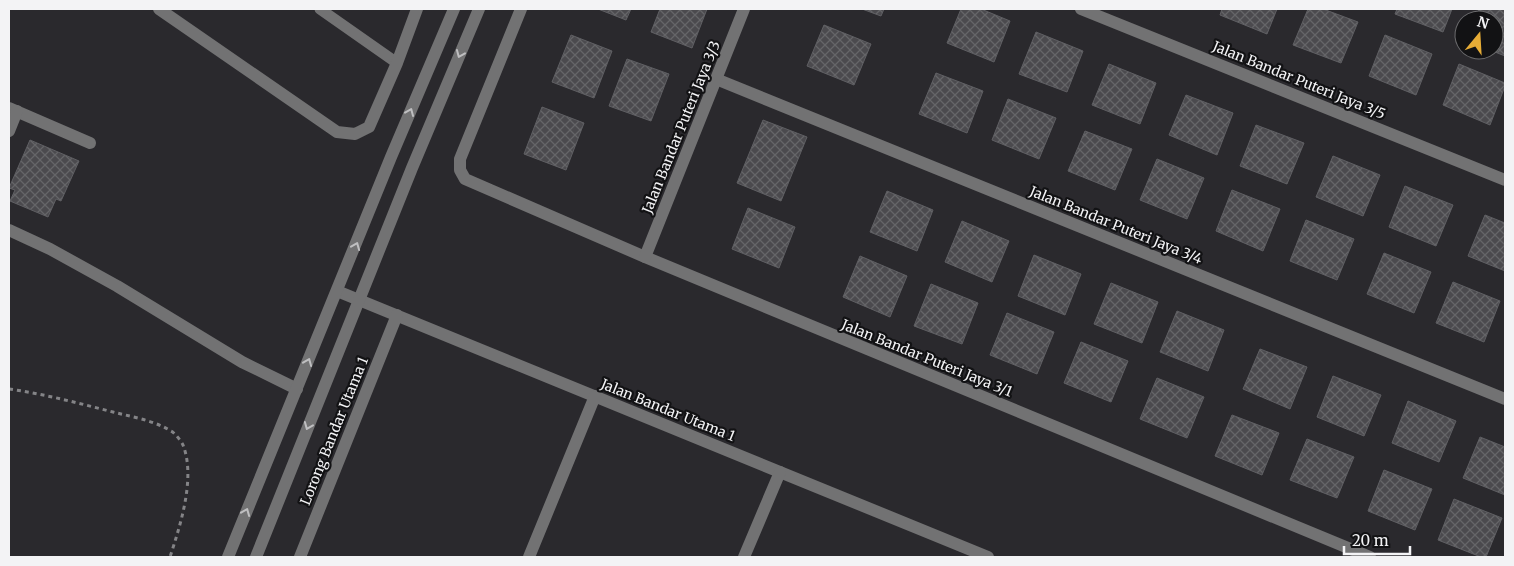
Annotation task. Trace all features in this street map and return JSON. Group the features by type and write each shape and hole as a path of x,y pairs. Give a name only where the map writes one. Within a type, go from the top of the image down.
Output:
{"street":[{"path":"159,9 337,132 355,134 369,127 397,63 417,9"},
{"path":"228,557 391,157 454,9"},
{"path":"256,557 478,9"},
{"name":"Jalan Bandar Puteri Jaya 3/1","path":"521,9 460,160 460,170 465,179 645,257 1370,557"},
{"name":"Jalan Bandar Puteri Jaya 3/3","path":"645,257 744,9"},
{"name":"Jalan Bandar Puteri Jaya 3/5","path":"1081,9 1505,180"},
{"name":"Jalan Bandar Puteri Jaya 3/4","path":"716,79 1505,399"},
{"path":"9,131 13,110 90,143"},
{"path":"9,230 50,249 117,286 242,362 297,389"},
{"name":"Jalan Bandar Utama 1","path":"337,291 988,557"},
{"name":"Lorong Bandar Utama 1","path":"300,557 397,316"},
{"path":"529,557 595,396"},
{"path":"744,557 780,472"}],"lane":[{"path":"320,9 397,63"}],"path":[{"path":"9,389 38,393 143,420 173,432 183,445 187,465 187,489 184,511 170,557"}],"building":[{"path":"598,9 631,9 626,20"},
{"path":"660,9 707,9 692,48 651,32"},
{"path":"862,9 884,9 881,16"},
{"path":"961,9 981,9 1010,21 994,62 947,43"},
{"path":"1222,9 1277,9 1267,34 1220,15"},
{"path":"1308,9 1323,9 1358,22 1341,63 1293,45"},
{"path":"1397,9 1452,9 1443,32 1395,14"},
{"path":"1505,9 1505,56 1504,10 1479,10"},
{"path":"824,25 871,44 854,85 807,66"},
{"path":"1036,32 1083,51 1067,92 1019,74"},
{"path":"571,35 612,51 594,98 552,82"},
{"path":"1385,35 1432,54 1416,95 1369,76"},
{"path":"627,59 669,74 651,121 609,106"},
{"path":"1109,64 1156,83 1140,124 1092,105"},
{"path":"1459,64 1505,83 1490,125 1443,105"},
{"path":"936,73 983,91 967,133 919,114"},
{"path":"1186,95 1233,113 1217,155 1169,135"},
{"path":"1008,99 1056,118 1039,159 992,140"},
{"path":"542,107 584,123 566,170 524,154"},
{"path":"763,120 807,137 781,201 737,183"},
{"path":"1256,125 1304,143 1287,184 1240,166"},
{"path":"1085,131 1132,149 1115,190 1068,171"},
{"path":"30,140 79,161 61,201 56,199 48,217 10,201 15,190 9,188"},
{"path":"1333,156 1380,175 1363,216 1316,197"},
{"path":"1157,159 1204,178 1187,219 1140,200"},
{"path":"1405,186 1453,205 1436,246 1389,227"},
{"path":"1232,190 1280,209 1263,251 1216,231"},
{"path":"887,191 933,210 917,251 870,232"},
{"path":"748,208 795,227 779,268 732,249"},
{"path":"1485,215 1505,223 1505,271 1468,256"},
{"path":"1306,220 1354,239 1337,280 1290,261"},
{"path":"962,221 1009,241 992,282 945,262"},
{"path":"1384,253 1431,272 1414,313 1367,294"},
{"path":"1034,255 1081,274 1065,315 1018,296"},
{"path":"860,256 907,276 890,317 843,297"},
{"path":"1453,282 1500,301 1484,342 1436,323"},
{"path":"1111,283 1158,302 1142,343 1094,324"},
{"path":"931,284 978,303 962,344 914,326"},
{"path":"1177,311 1224,330 1208,371 1160,352"},
{"path":"1007,313 1054,332 1037,374 990,355"},
{"path":"1081,342 1128,361 1111,402 1064,383"},
{"path":"1260,349 1307,367 1290,409 1243,389"},
{"path":"1333,376 1381,395 1364,436 1317,417"},
{"path":"1157,378 1204,397 1187,438 1140,419"},
{"path":"1408,401 1456,421 1439,462 1392,443"},
{"path":"1232,415 1279,433 1262,475 1215,456"},
{"path":"1480,437 1505,447 1505,495 1463,478"},
{"path":"1307,439 1354,457 1337,498 1290,480"},
{"path":"1384,470 1432,489 1415,530 1368,511"},
{"path":"1454,499 1502,518 1486,557 1481,557 1438,540"}]}
